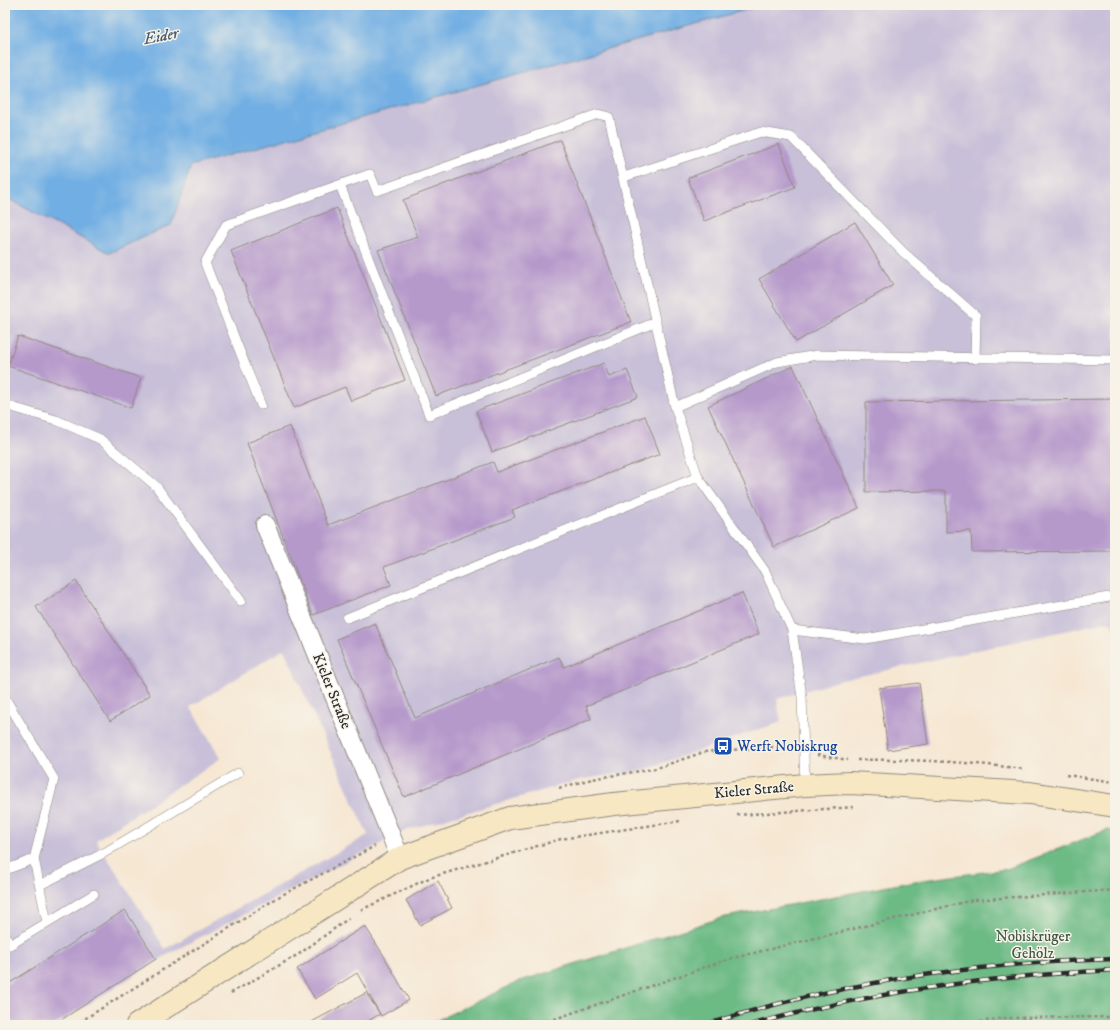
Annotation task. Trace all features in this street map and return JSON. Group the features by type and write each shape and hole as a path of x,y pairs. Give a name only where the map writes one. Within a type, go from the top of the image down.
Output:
{"main road":[{"name":"Kieler Straße","path":"137,1025 400,858 510,818 614,804 806,785 850,783 1030,793 1115,806"}],"street":[{"name":"Kieler Straße","path":"265,525 400,858"}],"lane":[{"path":"261,405 205,263 226,225 370,174 377,191 598,114 609,117 624,177 675,407 698,477 765,571 792,630 802,698 806,785"},
{"path":"624,177 761,132 790,138 902,252 976,316 975,359"},
{"path":"340,185 429,415 656,322"},
{"path":"675,407 777,362 817,355 975,359 1115,360"},
{"path":"5,405 56,420 100,439 156,486 241,601"},
{"path":"347,618 698,477"},
{"path":"792,630 865,639 1115,596"},
{"path":"5,698 54,779 34,859 47,922"},
{"path":"40,886 104,853 238,773"},
{"path":"5,870 34,859"},
{"path":"5,936 10,945 94,894"}],"path":[{"path":"734,816 858,806"},
{"path":"358,912 429,878 561,839 687,820"},
{"path":"537,1025 729,959 973,900 1115,890"},
{"path":"230,994 299,954 352,916"},
{"path":"962,1025 1004,1018 1115,1017"}],"shaded area":[{"name":"Werft Nobiskrug","path":"763,5 1107,5 1115,10 1115,631 1110,621 842,680 777,699 781,722 639,771 582,779 407,830 170,953 56,1025 5,1025 5,197 109,253 171,225 191,167","holes":["284,649 368,835 165,949 96,840 221,758 190,707"]}],"green space":[{"name":"Nobiskrüger Gehölz","path":"1107,830 1115,831 1115,1025 427,1025 520,981 721,918 915,881 1007,869"}],"water":[{"name":"Eider","path":"5,5 763,5 191,166 171,225 109,253 5,197"}],"building":[{"path":"560,140 631,322 436,396 378,250 418,237 403,200"},
{"path":"779,144 795,187 704,221 688,178"},
{"path":"337,208 405,380 351,401 345,387 294,408 231,251"},
{"path":"855,222 893,285 796,342 759,279"},
{"path":"18,336 141,378 131,408 8,366"},
{"path":"604,363 609,377 627,370 638,397 492,452 476,411"},
{"path":"793,366 859,508 774,547 708,406"},
{"path":"1115,399 1115,551 972,552 971,531 946,532 946,491 866,492 866,402"},
{"path":"645,416 660,454 512,510 515,517 384,567 391,585 313,615 247,443 290,426 328,525 493,462 497,472"},
{"path":"76,581 150,695 110,721 36,607"},
{"path":"742,593 759,634 586,706 591,719 404,797 337,639 375,623 415,718 559,657 564,667"},
{"path":"919,683 928,744 888,750 879,688"},
{"path":"438,881 452,908 420,925 406,900"},
{"path":"125,910 156,959 53,1025 5,1025 5,986"},
{"path":"365,926 409,1000 381,1016 357,973 315,999 297,969"},
{"path":"366,993 380,1014 361,1025 306,1025"}],"railway":[{"path":"705,1025 805,997 907,977 1011,965 1115,959"},
{"path":"750,1025 840,1003 931,987 1022,976 1115,970"}],"place":[{"name":"Werft Nobiskrug","path":"723,746"}]}
